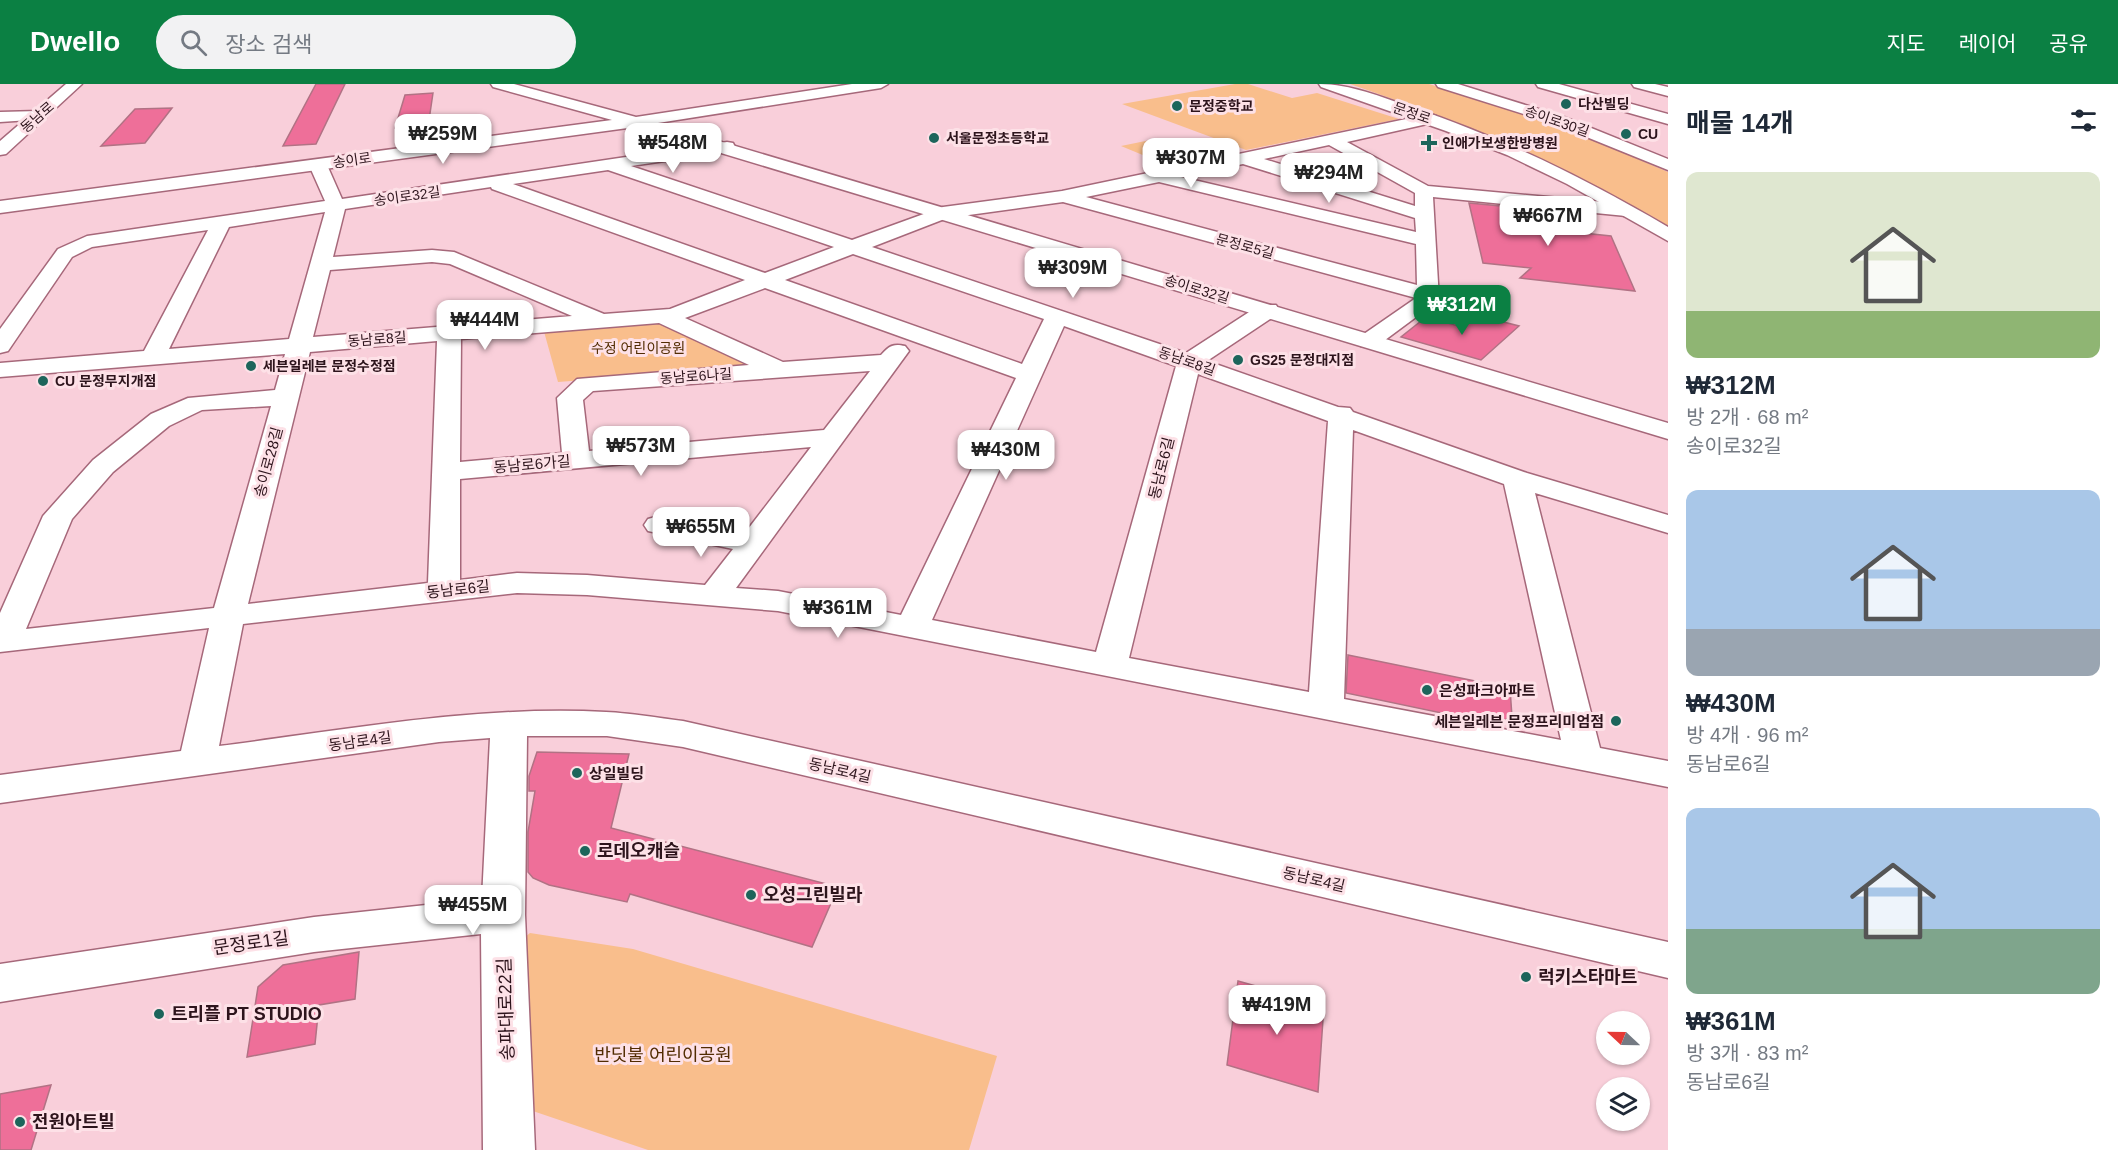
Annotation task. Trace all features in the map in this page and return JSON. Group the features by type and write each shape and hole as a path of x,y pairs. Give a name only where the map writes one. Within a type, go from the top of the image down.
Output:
{"street":[{"name":"동남로","path":"0,150 75,84"},
{"name":"송이로32길","path":"498,84 727,147 1668,431"},
{"name":"송이로","path":"0,207 635,122 881,84"},
{"name":"문정로","path":"1326,84 1430,119 1551,170 1668,235"},
{"name":"송이로30길","path":"1443,84 1558,120 1619,143 1668,165"},
{"path":"1543,84 1668,119"},
{"path":"1639,84 1668,92"},
{"path":"1558,120 1668,100"},
{"path":"0,117 39,116"},
{"name":"문정로5길","path":"944,213 1062,197 1430,119"},
{"path":"1619,143 1651,139"},
{"path":"1332,140 1424,190 1428,300 1369,341"},
{"name":"송이로32길","path":"0,346 66,253 87,242 613,166 727,147"},
{"name":"문정로5길","path":"1244,159 1425,215"},
{"path":"318,165 336,206"},
{"name":"동남로8길","path":"613,166 1057,315 1341,414 1517,479 1668,524"},
{"name":"문정로5길","path":"1158,177 1426,240"},
{"path":"493,183 1030,375"},
{"name":"문정로","path":"1424,190 1626,210"},
{"name":"문정로5길","path":"1062,197 1427,294"},
{"name":"송이로28길","path":"198,763 228,616 336,206"},
{"name":"동남로8길","path":"0,370 674,315 944,213"},
{"path":"153,357 221,224"},
{"name":"동남로8길","path":"321,264 432,256 454,258 602,321"},
{"path":"1189,362 1268,310"},
{"path":"912,627 1057,315"},
{"name":"동남로8길","path":"662,316 780,370"},
{"path":"444,590 449,333"},
{"path":"714,595 912,333"},
{"name":"동남로6나길","path":"576,460 570,398 586,384 889,362"},
{"name":"동남로6길","path":"1110,665 1189,362"},
{"name":"동남로6길","path":"2,642 58,516 102,466 160,420 197,403 285,397"},
{"path":"1326,707 1341,414"},
{"name":"동남로6가길","path":"447,472 832,437"},
{"path":"1517,479 1584,759"},
{"path":"659,525 753,544"},
{"name":"동남로6길","path":"2,642 517,583 587,585 714,595 778,601 1668,774"},
{"name":"동남로4길","path":"0,789 439,730 509,724 607,724 683,734 1668,960"},
{"name":"송파대로22길","path":"509,724 503,915 509,1150"},
{"name":"문정로1길","path":"0,983 392,923 503,915"}],"green space":[{"path":"1235,84 1248,84 1292,98 1317,93 1399,119 1246,150 1122,104"},
{"path":"1350,84 1429,84 1554,123 1668,172 1668,226 1592,184 1513,147"},
{"path":"1160,138 1214,160 1174,168 1121,146"},
{"name":"수정 어린이공원","path":"649,319 757,367 558,382 543,328"},
{"name":"반딧불 어린이공원","path":"530,933 633,949 997,1056 969,1150 648,1150 521,1107 520,941"}],"building":[{"path":"316,84 345,84 316,144 283,146"},
{"path":"433,93 428,127 395,128 405,95"},
{"path":"172,108 145,143 101,146 135,109"},
{"path":"1469,203 1575,213 1583,233 1611,236 1635,291 1520,278 1531,268 1483,263"},
{"path":"1476,315 1519,326 1481,360 1401,337 1426,317 1462,327"},
{"name":"은성파크아파트","path":"1348,655 1510,688 1512,717 1494,724 1346,693"},
{"path":"537,752 629,754 611,828 838,887 812,947 630,894 627,902 549,885 533,878 528,872 528,832 535,791 529,791 529,776"},
{"path":"359,952 355,999 319,1005 315,1044 247,1057 258,987 283,965"},
{"path":"1238,981 1324,1005 1318,1092 1227,1065"},
{"name":"전원아트빌","path":"51,1085 31,1150 0,1150 0,1094"}],"place":[{"name":"다산빌딩","path":"1566,104"},
{"name":"문정중학교","path":"1177,106"},
{"name":"CU","path":"1626,134"},
{"name":"서울문정초등학교","path":"934,138"},
{"name":"인애가보생한방병원","path":"1429,143"},
{"name":"GS25 문정대지점","path":"1238,360"},
{"name":"세븐일레븐 문정수정점","path":"251,366"},
{"name":"CU 문정무지개점","path":"43,381"},
{"name":"은성파크아파트","path":"1427,690"},
{"name":"세븐일레븐 문정프리미엄점","path":"1616,721"},
{"name":"상일빌딩","path":"577,773"},
{"name":"로데오캐슬","path":"585,851"},
{"name":"오성그린빌라","path":"751,895"},
{"name":"럭키스타마트","path":"1526,977"},
{"name":"트리플 PT STUDIO","path":"159,1014"},
{"name":"전원아트빌","path":"20,1122"}]}
